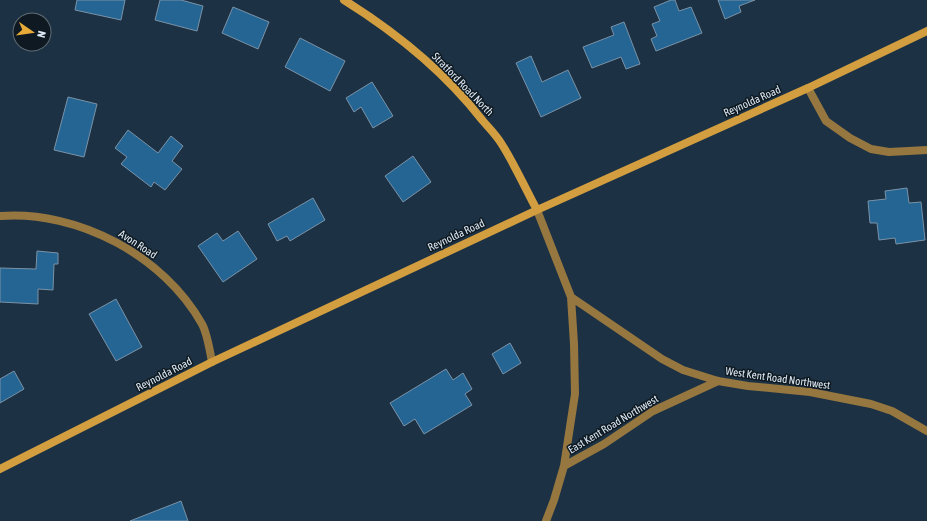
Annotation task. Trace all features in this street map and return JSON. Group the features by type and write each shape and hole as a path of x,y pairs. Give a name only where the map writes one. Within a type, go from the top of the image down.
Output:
{"main road":[{"name":"Stratford Road North","path":"344,0 376,20 406,43 440,74 472,107 501,143 537,210"},
{"name":"Reynolda Road","path":"0,469 212,362 537,210 808,88 927,31"}],"street":[{"path":"808,88 826,121 850,138 871,149 889,152 927,150"},
{"name":"East Kent Road Northwest","path":"537,210 571,297 574,344 575,394 564,466 546,521"},
{"name":"Avon Road","path":"0,216 35,216 58,220 95,232 122,245 142,257 165,277 186,300 203,325 212,362"},
{"name":"West Kent Road Northwest","path":"571,297 662,359 683,370 718,381 748,386 810,392 870,404 892,411 927,431"},
{"name":"East Kent Road Northwest","path":"564,466 604,444 653,411 718,381"}],"building":[{"path":"77,0 125,0 121,20 75,10"},
{"path":"160,0 181,0 203,6 197,31 155,20"},
{"path":"671,0 675,0 679,11 691,7 702,33 656,51 651,39 657,36 652,24 660,21 654,7"},
{"path":"718,0 755,0 739,6 741,12 725,19"},
{"path":"233,7 269,22 258,49 222,33"},
{"path":"624,22 640,64 626,69 621,57 592,68 583,47 614,35 611,27"},
{"path":"300,38 345,61 330,91 285,67"},
{"path":"531,56 542,82 568,70 581,98 541,117 516,63"},
{"path":"372,82 393,116 373,128 361,107 354,112 346,98"},
{"path":"68,97 97,104 84,157 54,150"},
{"path":"128,130 158,153 171,136 183,146 172,161 182,169 165,190 154,182 151,187 121,164 127,157 115,148"},
{"path":"413,156 431,182 403,202 385,176"},
{"path":"907,188 909,203 921,202 925,240 896,244 895,238 879,240 877,223 870,223 868,201 886,199 885,191"},
{"path":"313,198 325,220 290,241 287,236 277,241 268,224"},
{"path":"238,231 257,259 223,282 198,246 217,233 223,241"},
{"path":"37,251 58,253 58,264 54,264 53,290 38,289 38,304 0,302 0,268 36,269"},
{"path":"116,299 142,347 116,361 89,314"},
{"path":"510,343 521,363 503,374 492,354"},
{"path":"446,369 453,380 463,373 472,389 465,394 472,405 424,434 415,419 404,426 390,403"},
{"path":"14,371 24,389 0,403 0,379"},
{"path":"181,501 188,521 130,521"}]}
